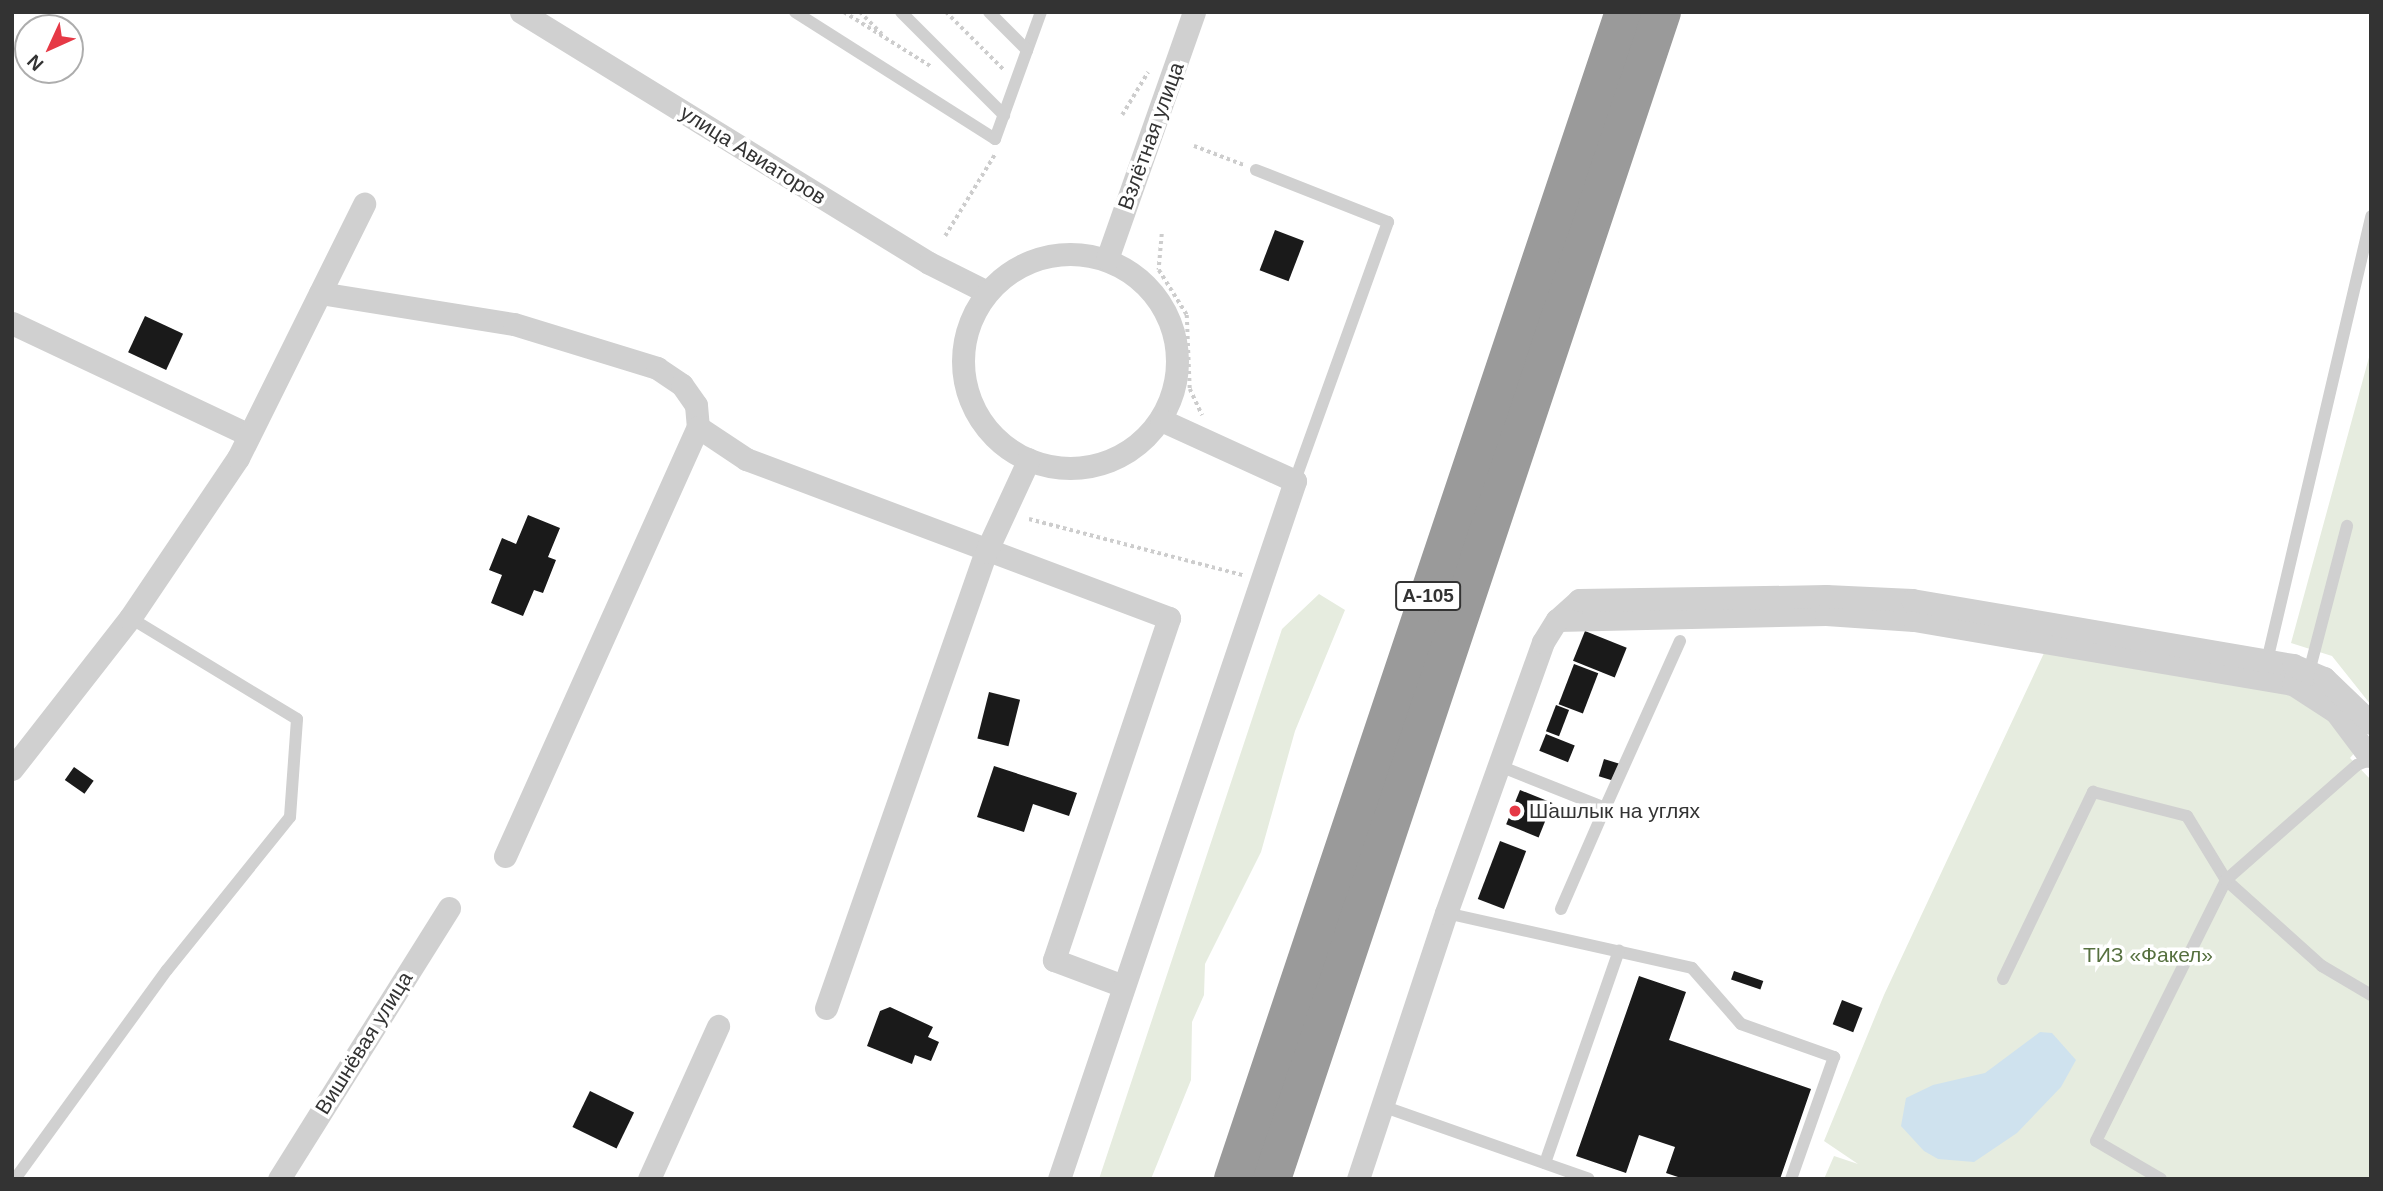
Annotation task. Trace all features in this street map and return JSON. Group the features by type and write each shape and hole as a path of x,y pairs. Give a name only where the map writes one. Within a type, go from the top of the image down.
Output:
{"highway":[{"name":"А-105","path":"1233,1179 1624,12"},
{"name":"А-105","path":"1272,1179 1662,12"}],"street":[{"name":"улица Авиаторов","path":"521,12 929,263 987,292"},
{"name":"Взлётная улица","path":"1107,259 1194,12"},
{"path":"12,769 130,618 249,435 364,204"},
{"path":"1063,253 1107,259 1140,279 1165,309 1177,358 1176,384 1161,420 1130,451 1090,468 1046,467 1006,448 977,416 962,374 966,331 987,292 1032,261 1063,253"},
{"path":"320,293 514,324 657,368 682,385 696,405 698,427 505,856"},
{"path":"12,323 249,435"},
{"path":"1059,1179 1295,481 1161,420"},
{"path":"698,427 746,459 986,552 1169,618 1054,960 1123,986"},
{"path":"826,1008 986,552 1030,459"},
{"path":"1358,1179 1497,765 1544,642 1557,620 1579,600 1826,596 1912,600 2267,661 2309,672 2324,678 2371,723"},
{"path":"1557,620 1825,614 1914,620 1994,633 2293,684 2336,712 2370,757"},
{"name":"Вишнёвая улица","path":"278,1179 449,908"},
{"path":"649,1179 718,1026"}],"lane":[{"path":"794,12 995,139 1041,12"},
{"path":"901,12 1004,115"},
{"path":"989,12 1027,50"},
{"path":"1256,170 1388,222 1295,481"},
{"path":"2267,661 2371,216"},
{"path":"2309,672 2347,526"},
{"path":"15,1179 167,970 290,817 297,719 130,618"},
{"path":"1561,909 1680,641"},
{"path":"2161,1179 2096,1141 2226,880 2370,757"},
{"path":"1497,765 1605,808"},
{"path":"2003,979 2093,792 2187,816 2226,880 2322,966 2371,995"},
{"path":"1446,913 1692,968 1741,1024 1834,1057 1791,1179"},
{"path":"1545,1163 1619,951"},
{"path":"1381,1106 1589,1179"}],"path":[{"path":"844,12 937,70"},
{"path":"860,12 889,41"},
{"path":"946,12 1005,71"},
{"path":"1122,115 1144,83 1153,59"},
{"path":"1194,146 1256,170"},
{"path":"1162,234 1159,270 1188,315 1190,389 1221,447"},
{"path":"1029,519 1245,576"}],"green space":[{"path":"2371,350 2371,705 2332,656 2291,643"},
{"path":"1319,594 1345,610 1295,731 1261,852 1205,964 1204,995 1192,1022 1191,1080 1151,1179 1099,1179 1282,629"},
{"name":"ТИЗ «Факел»","path":"2044,653 2282,690 2330,716 2356,751 2350,758 2371,780 2371,1179 1824,1179 1834,1156 1858,1164 1824,1141 1884,995"}],"water":[{"path":"2040,1032 2052,1033 2076,1060 2061,1087 2017,1133 1974,1162 1938,1159 1924,1151 1901,1126 1906,1098 1933,1085 1985,1073"}],"building":[{"path":"1275,230 1304,241 1289,281 1260,270"},
{"path":"145,316 183,334 166,370 128,352"},
{"path":"528,515 560,528 548,557 556,560 543,593 534,590 523,616 491,603 502,575 489,570 502,538 516,544"},
{"path":"1585,631 1627,648 1615,678 1573,661"},
{"path":"1574,664 1598,673 1583,713 1559,704"},
{"path":"989,692 1020,700 1008,746 977,739"},
{"path":"1556,705 1569,710 1559,736 1546,731"},
{"path":"1546,734 1575,746 1568,762 1539,751"},
{"path":"1604,759 1620,764 1615,781 1599,776"},
{"path":"994,766 1077,793 1069,816 1033,804 1024,832 977,817"},
{"path":"74,767 94,781 84,794 65,780"},
{"path":"1520,790 1552,803 1539,837 1506,824"},
{"path":"1500,841 1526,851 1504,909 1478,899"},
{"path":"1734,971 1763,981 1760,990 1731,980"},
{"path":"1639,976 1686,992 1669,1040 1811,1089 1780,1179 1684,1179 1666,1173 1675,1147 1639,1135 1626,1173 1576,1156"},
{"path":"1842,1000 1863,1008 1853,1032 1833,1024"},
{"path":"890,1007 933,1027 928,1037 939,1042 931,1061 915,1055 912,1064 867,1046 880,1011"},
{"path":"590,1091 634,1112 617,1148 572,1127"}],"place":[{"name":"Шашлык на углях","path":"1515,811"}]}
